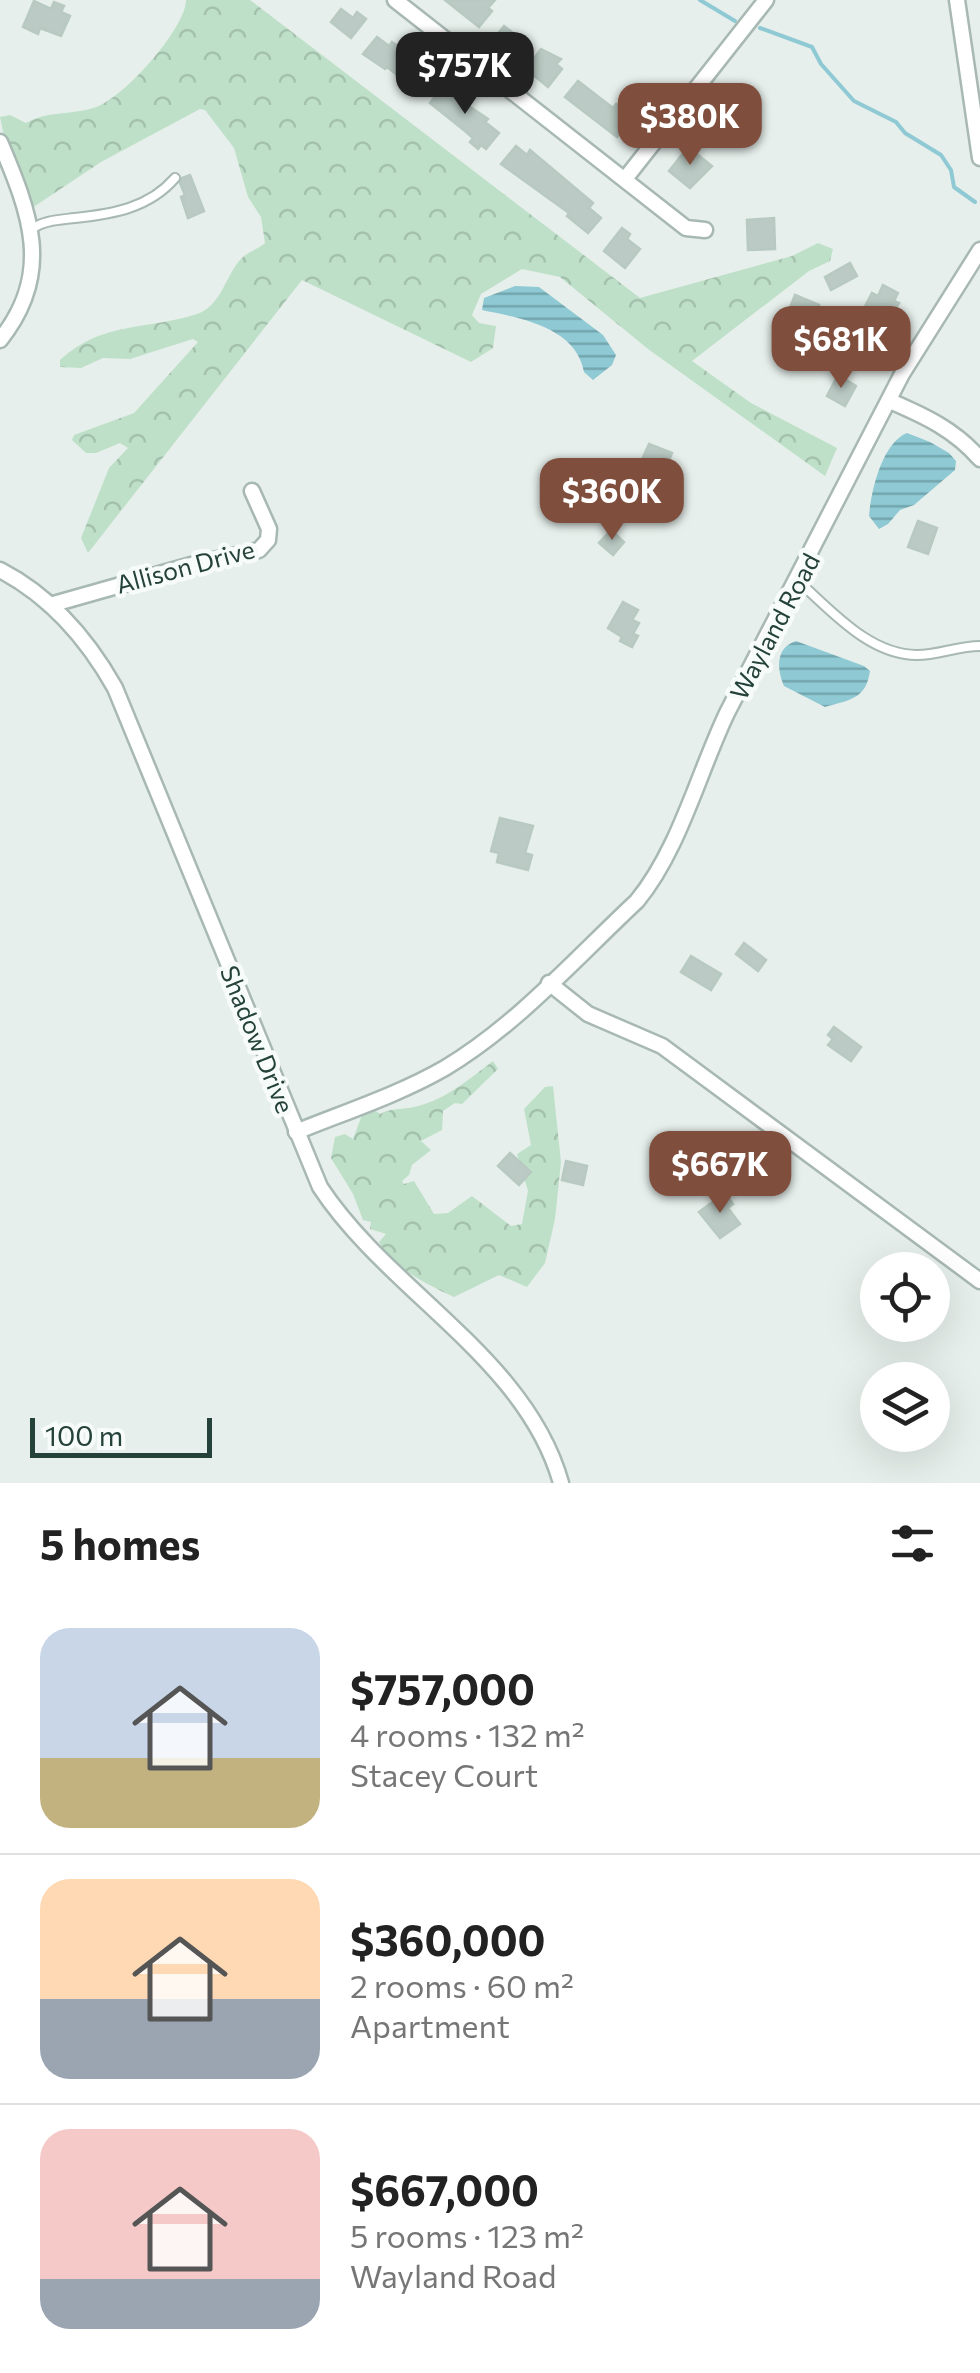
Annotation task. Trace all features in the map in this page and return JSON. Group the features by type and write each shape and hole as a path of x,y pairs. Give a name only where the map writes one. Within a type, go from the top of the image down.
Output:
{"street":[{"path":"396,0 686,228 705,230"},
{"path":"625,179 766,0"},
{"path":"957,0 980,158"},
{"path":"0,142 30,230 33,256 30,286 13,324 0,340"},
{"name":"Wayland Road","path":"296,1132 444,1068 506,1024 637,901 663,865 703,763 917,348 980,250"},
{"path":"890,401 963,439 980,459"},
{"name":"Allison Drive","path":"50,605 259,550 268,540 269,529 252,491"},
{"name":"Shadow Drive","path":"0,570 50,605 87,645 115,688 320,1187 341,1216 496,1372 528,1410 544,1436 561,1483"},
{"path":"549,984 588,1014 662,1046 980,1281"}],"lane":[{"path":"30,230 47,221 125,210 152,199 175,178"},
{"path":"798,581 856,632 886,649 914,655 980,646"}],"green space":[{"path":"186,0 250,0 640,298 792,256 818,243 833,249 830,261 809,271 692,361 751,403 837,448 825,476 648,349 560,277 522,269 481,294 472,315 479,323 496,326 493,348 471,362 302,280 88,553 81,538 109,468 128,448 120,443 86,453 72,440 74,435 134,413 198,342 193,339 130,359 103,358 81,368 60,367 60,360 76,347 109,333 205,310 240,260 265,243 261,217 248,197 234,148 205,110 200,109 101,162 32,208 5,141 0,117 10,115 26,123 105,102 135,78 164,45 176,28"},
{"path":"493,1061 498,1069 462,1104 455,1103 443,1111 442,1130 421,1141 431,1150 412,1165 402,1181 414,1181 434,1214 448,1213 472,1196 511,1226 522,1224 528,1191 517,1154 531,1145 524,1109 545,1087 553,1086 561,1162 555,1219 545,1263 527,1287 499,1275 454,1297 412,1275 385,1251 379,1242 386,1234 370,1229 371,1222 363,1220 353,1194 331,1158 335,1137 345,1134 353,1139 362,1115 373,1109 380,1114 428,1103"}],"water":[{"path":"515,286 539,287 603,335 616,355 612,365 593,380 584,372 570,344 558,335 529,321 482,310 484,298"},
{"path":"907,433 949,453 956,461 955,470 879,529 869,516 875,481 891,447"},
{"path":"796,641 864,666 870,671 865,688 855,697 825,707 784,686 781,654"}],"building":[{"path":"445,0 495,0 488,8 492,11 479,27"},
{"path":"34,1 51,9 54,2 64,6 61,12 70,16 61,36 40,28 38,34 23,27"},
{"path":"341,9 353,18 357,12 366,19 351,38 331,22"},
{"path":"504,26 524,42 512,57 492,41"},
{"path":"377,37 389,46 392,42 419,63 415,68 427,78 417,90 363,54"},
{"path":"541,49 561,59 556,64 562,69 548,87 526,69"},
{"path":"578,81 613,108 616,104 625,110 622,114 630,121 617,137 565,97"},
{"path":"446,82 455,89 451,94 488,119 485,122 499,133 486,149 481,145 478,149 470,142 473,138 430,103"},
{"path":"724,107 744,124 723,147 703,129"},
{"path":"516,146 527,155 530,150 593,203 589,208 601,218 588,233 567,216 569,213 501,164"},
{"path":"688,147 712,166 690,188 669,171"},
{"path":"190,175 204,211 188,218 180,183"},
{"path":"774,218 775,249 748,250 747,220"},
{"path":"622,228 630,234 627,239 640,249 625,268 604,251"},
{"path":"850,263 857,276 831,290 825,277"},
{"path":"883,285 898,293 894,301 899,303 879,333 857,322 872,293 878,296"},
{"path":"795,295 819,305 812,320 789,310"},
{"path":"838,375 856,386 845,406 827,396"},
{"path":"649,444 672,453 659,485 646,479 651,469 640,464"},
{"path":"918,521 937,528 928,554 908,547"},
{"path":"611,530 624,542 613,555 599,543"},
{"path":"623,602 638,610 632,620 639,623 632,647 608,628"},
{"path":"500,818 533,826 525,853 532,855 528,870 497,862 499,853 491,851"},
{"path":"744,943 766,960 758,971 736,954"},
{"path":"691,956 721,974 711,990 681,972"},
{"path":"834,1027 861,1047 851,1061 828,1045 833,1039 828,1035"},
{"path":"510,1153 531,1172 519,1185 498,1166"},
{"path":"566,1161 587,1166 583,1185 562,1180"},
{"path":"725,1193 733,1204 728,1208 740,1224 720,1238 699,1212"}],"waterway":[{"path":"700,0 735,21"},
{"path":"760,28 812,47 821,64 854,101 896,122 905,133 941,155 951,170 954,187 975,202"}]}
